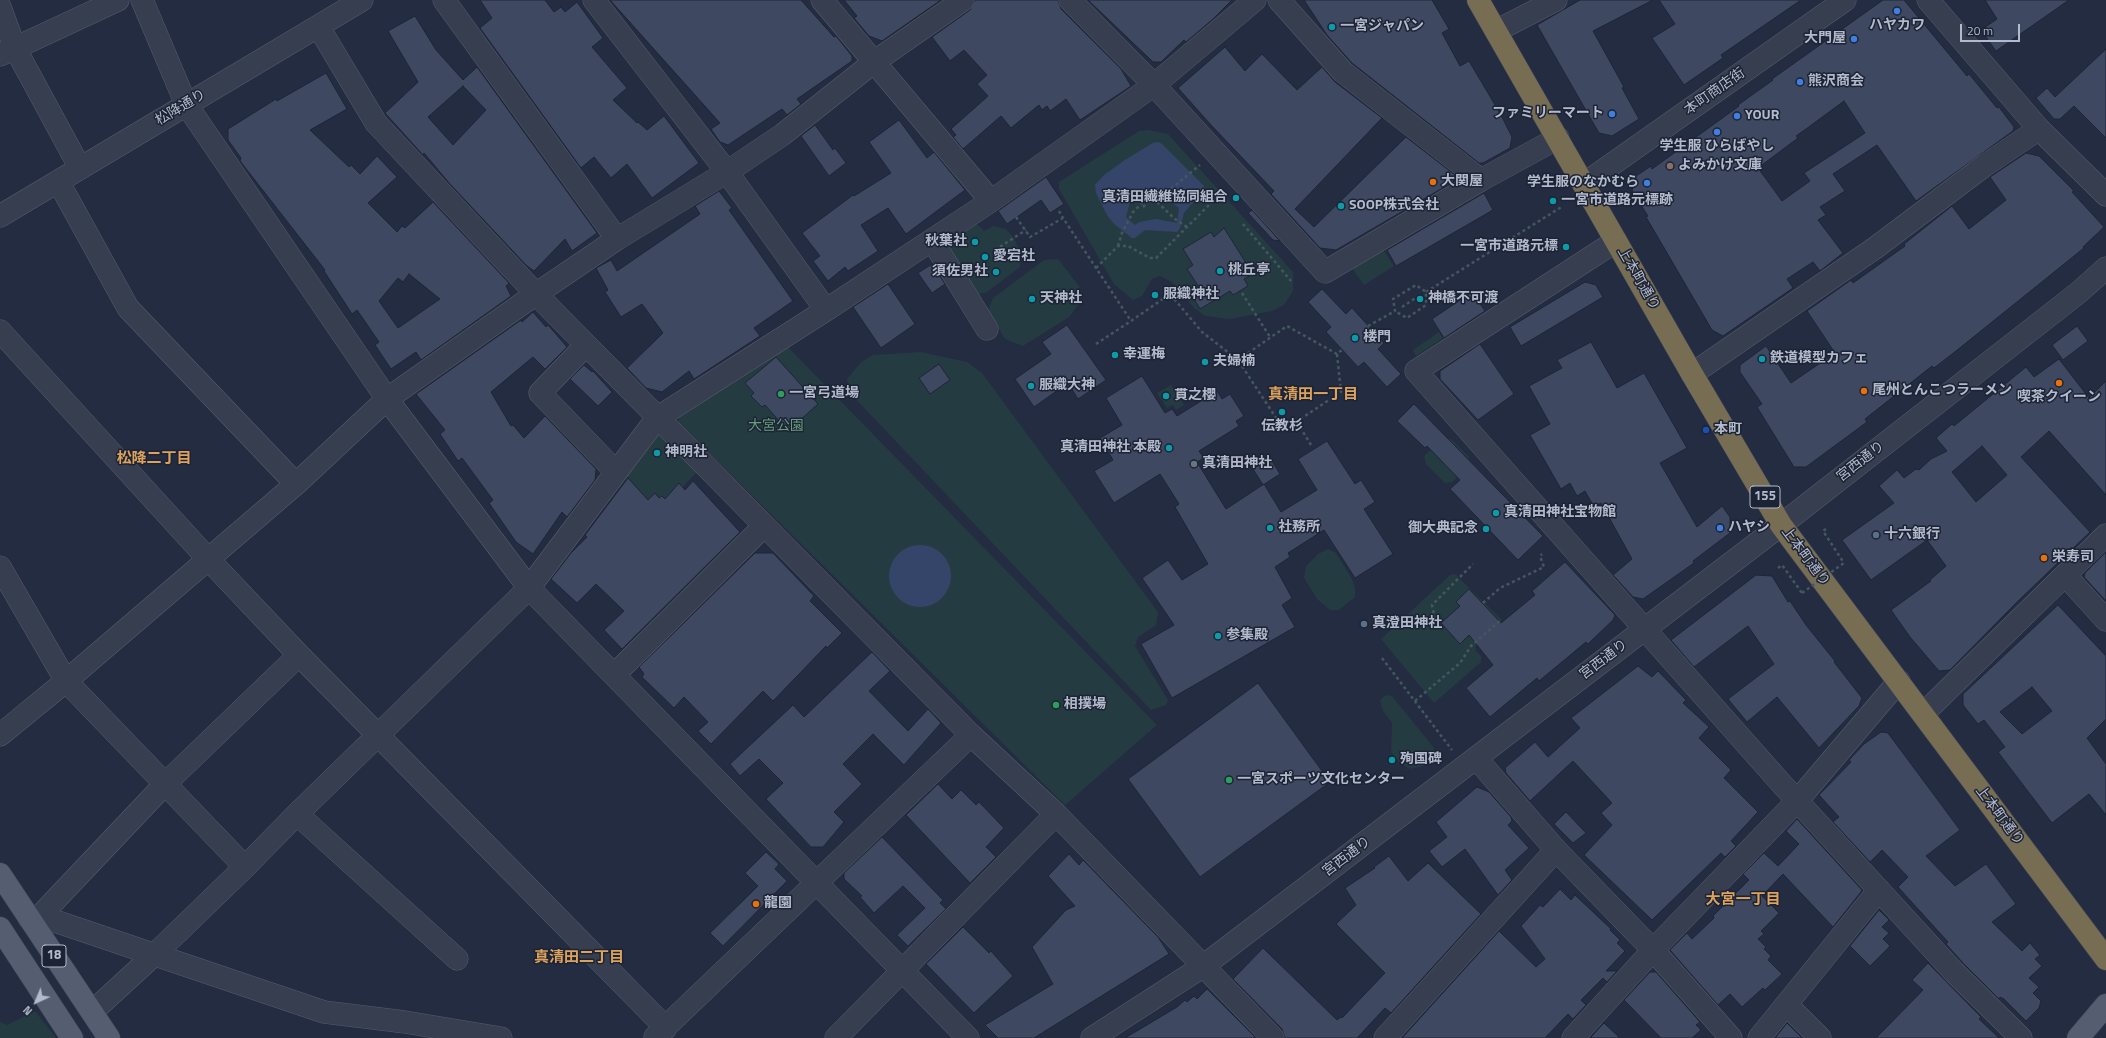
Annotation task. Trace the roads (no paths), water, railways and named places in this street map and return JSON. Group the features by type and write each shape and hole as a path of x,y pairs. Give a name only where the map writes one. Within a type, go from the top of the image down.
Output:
{"highway":[{"name":"上本町通り","path":"1478,0 1692,374 1781,524 2106,959"}],"main road":[{"name":"18","path":"0,874 34,917 109,1038"},
{"name":"18","path":"0,928 72,1038"},
{"path":"2078,1038 2106,1005"}],"street":[{"path":"8,51 118,0"},
{"path":"142,0 186,104 387,399 529,588 968,1038"},
{"name":"松降通り","path":"0,216 362,0"},
{"path":"444,0 617,239"},
{"path":"594,0 726,172 826,310"},
{"path":"822,0 991,201"},
{"path":"0,735 209,560 296,484 387,399 617,239 726,172 782,134 874,62 963,0"},
{"path":"1070,0 1154,85 1324,272 1481,180 1558,138"},
{"path":"92,1012 154,955 378,734 529,588 657,418 826,310 991,201 1154,85 1255,0"},
{"path":"1279,0 1343,72 1481,180"},
{"path":"1496,31 1556,0"},
{"name":"本町商店街","path":"1584,184 1845,0"},
{"path":"1928,0 2039,129 2106,195"},
{"path":"0,7 8,51 80,168"},
{"path":"318,26 376,123 536,294 971,735 1056,814 1202,967 1273,1038"},
{"path":"1692,374 1875,248 1984,166 2039,129"},
{"path":"58,181 128,308 296,484"},
{"path":"932,240 988,329"},
{"path":"1616,241 1416,371 1797,801 1954,972 2021,1038"},
{"name":"宮西通り","path":"1092,1038 1202,967 1781,524 2078,293 2106,268"},
{"path":"0,331 209,560 299,655 378,734 660,1033 971,735"},
{"path":"586,345 540,393 616,472"},
{"path":"614,675 764,526"},
{"path":"1924,714 2106,535"},
{"path":"0,568 66,681 245,866"},
{"path":"2065,575 2106,620"},
{"path":"299,655 166,783 34,917 154,955 324,1012 405,1022 501,1038"},
{"path":"1573,1038 1653,950 1797,801 1899,681"},
{"path":"1470,762 1653,950 1731,1038"},
{"path":"297,814 457,959"},
{"path":"836,1038 1056,814"},
{"path":"1385,1038 1556,850"},
{"path":"1759,1038 1879,890"},
{"path":"1787,1005 1820,1038"}],"water":[{"path":"1158,142 1162,144 1204,186 1203,190 1184,213 1180,228 1177,232 1145,230 1135,238 1132,238 1114,224 1107,215 1096,193 1095,185 1104,175 1153,143","holes":["1148,190 1163,196 1179,208 1177,223 1156,219 1139,222 1135,225 1126,217 1130,202 1137,194"]},
{"path":"920,545 932,548 942,554 948,564 951,576 948,588 942,598 932,604 920,607 908,604 898,598 892,588 889,576 892,564 898,554 908,548"}],"place":[{"name":"ハヤカワ","path":"1897,11"},
{"name":"一宮ジャパン","path":"1332,27"},
{"name":"大門屋","path":"1854,39"},
{"name":"熊沢商会","path":"1800,82"},
{"name":"ファミリーマート","path":"1612,114"},
{"name":"YOUR","path":"1737,116"},
{"name":"学生服 ひらばやし","path":"1717,132"},
{"name":"よみかけ文庫","path":"1670,166"},
{"name":"大関屋","path":"1433,182"},
{"name":"学生服のなかむら","path":"1647,183"},
{"name":"真清田繊維協同組合","path":"1236,198"},
{"name":"一宮市道路元標跡","path":"1553,201"},
{"name":"SOOP株式会社","path":"1341,206"},
{"name":"秋葉社","path":"975,242"},
{"name":"一宮市道路元標","path":"1566,247"},
{"name":"愛宕社","path":"985,257"},
{"name":"桃丘亭","path":"1220,271"},
{"name":"須佐男社","path":"996,272"},
{"name":"服織神社","path":"1155,295"},
{"name":"天神社","path":"1032,299"},
{"name":"神橋不可渡","path":"1420,299"},
{"name":"楼門","path":"1355,338"},
{"name":"幸運梅","path":"1115,355"},
{"name":"鉄道模型カフェ","path":"1762,359"},
{"name":"夫婦楠","path":"1205,362"},
{"name":"喫茶クイーン","path":"2059,383"},
{"name":"服織大神","path":"1031,386"},
{"name":"尾州とんこつラーメン","path":"1864,391"},
{"name":"一宮弓道場","path":"781,394"},
{"name":"貫之櫻","path":"1166,396"},
{"name":"伝教杉","path":"1282,412"},
{"name":"本町","path":"1706,430"},
{"name":"真清田神社 本殿","path":"1169,448"},
{"name":"神明社","path":"657,453"},
{"name":"真清田神社","path":"1194,464"},
{"name":"真清田神社宝物館","path":"1496,513"},
{"name":"社務所","path":"1270,528"},
{"name":"ハヤシ","path":"1720,528"},
{"name":"御大典記念","path":"1486,529"},
{"name":"十六銀行","path":"1876,535"},
{"name":"栄寿司","path":"2044,558"},
{"name":"真澄田神社","path":"1364,624"},
{"name":"参集殿","path":"1218,636"},
{"name":"相撲場","path":"1056,705"},
{"name":"殉国碑","path":"1392,760"},
{"name":"一宮スポーツ文化センター","path":"1229,780"},
{"name":"龍園","path":"756,904"}],"district":[{"name":"真清田一丁目","path":"1313,395"},
{"name":"松降二丁目","path":"154,459"},
{"name":"大宮一丁目","path":"1743,900"},
{"name":"真清田二丁目","path":"579,958"}],"park label":[{"name":"大宮公園","path":"776,427"}]}
